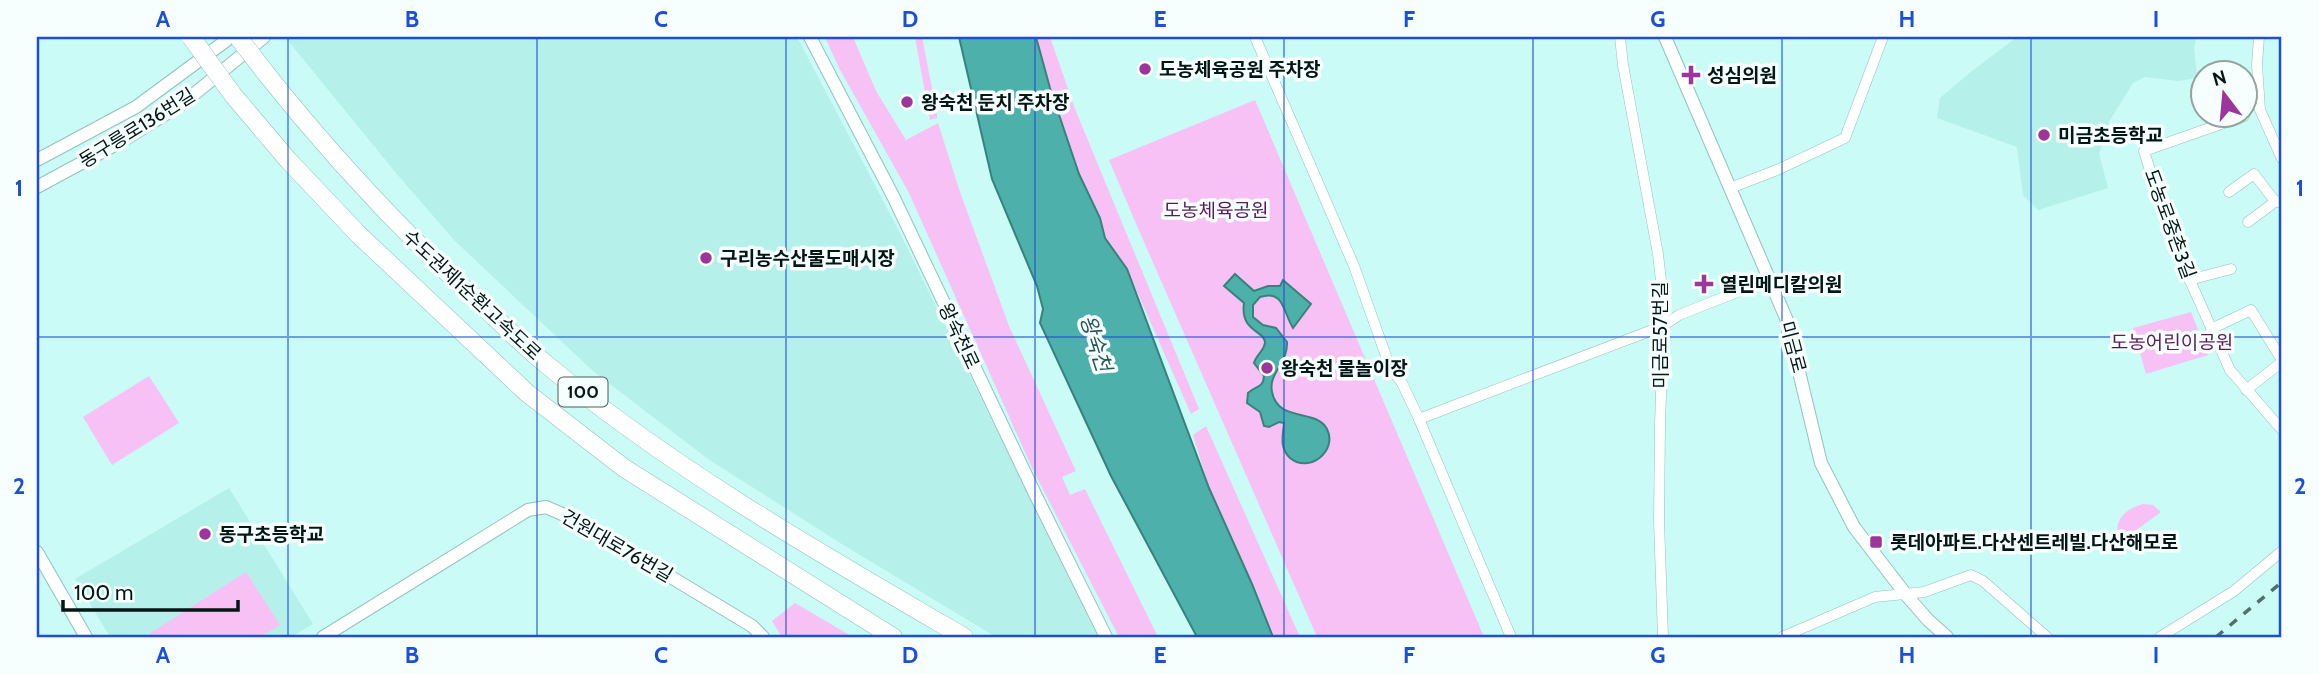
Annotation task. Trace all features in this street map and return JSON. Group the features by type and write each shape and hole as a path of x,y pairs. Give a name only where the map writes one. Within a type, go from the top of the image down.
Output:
{"highway":[{"name":"수도권제1순환고속도로","path":"191,37 233,94 288,160 359,236 527,393 624,468 893,637"},
{"name":"수도권제1순환고속도로","path":"238,37 316,136 376,203 441,268 546,364 651,444 801,543 964,637"}],"street":[{"name":"동구릉로136번길","path":"37,160 136,107 231,37"},
{"name":"동구릉로136번길","path":"37,187 122,141 181,104 264,37"},
{"name":"왕숙천로","path":"810,37 893,197 1106,637"},
{"path":"1255,37 1354,267 1390,367 1402,383 1419,419 1511,637"},
{"name":"미금로57번길","path":"1620,37 1658,254 1664,308 1659,521 1663,637"},
{"name":"미금로","path":"1665,37 1786,318 1821,463 1854,527 1907,596 1947,637"},
{"path":"1730,188 1777,170 1845,138 1882,37"},
{"path":"2257,60 2259,37"},
{"path":"2260,110 2282,159"},
{"name":"도농로중촌3길","path":"2203,130 2144,151 2171,238 2230,370 2282,430"},
{"path":"2229,192 2254,174 2279,202 2248,222"},
{"path":"2189,280 2231,269"},
{"path":"1419,419 1663,327 1679,315 1770,279"},
{"path":"2211,329 2251,310 2282,361 2246,390"},
{"name":"건원대로76번길","path":"323,637 528,510 546,506 578,520 752,626 763,637"},
{"path":"2160,637 2234,591 2282,551"},
{"path":"37,552 86,637"},
{"path":"1782,637 1875,597 1907,596 1971,575 1983,581 2047,637"}],"shaded area":[{"name":"구리농수산물도매시장","path":"285,37 797,37 899,231 1098,637 996,637 708,459 593,371 454,240"},
{"name":"미금초등학교","path":"2017,37 2197,37 2194,47 2195,60 2190,60 2190,79 2178,81 2145,77 2133,83 2109,122 2099,154 2108,188 2038,210 2023,195 2017,147 1937,118 1940,98"},
{"name":"동구초등학교","path":"229,488 313,624 291,637 110,637 75,579"}],"green space":[{"path":"825,37 853,37 876,91 906,140 938,123 1009,326 1076,471 1062,477 1070,495 1085,489 1158,637 1119,637 1033,470 909,193 839,68"},
{"path":"915,37 922,37 937,114 937,118 930,120"},
{"path":"1036,37 1050,37 1075,109 1199,409 1191,414 1127,269 1105,238 1100,218 1079,174"},
{"name":"도농체육공원","path":"1255,100 1484,637 1317,637 1137,226 1109,160"},
{"name":"도농어린이공원","path":"2191,312 2208,355 2146,374 2133,328"},
{"path":"149,376 179,423 112,465 83,417"},
{"path":"1206,426 1300,637 1273,637 1209,488 1193,435"},
{"path":"2143,504 2153,505 2161,512 2119,543 2117,529 2121,518"},
{"path":"246,572 280,625 261,637 151,637 149,634"},
{"path":"795,603 853,637 782,637 772,621"}],"water":[{"name":"왕숙천","path":"959,37 1036,37 1079,174 1100,218 1105,238 1127,269 1209,488 1273,637 1197,637 1111,476 1040,323 1043,309 1037,286 992,179"},
{"name":"왕숙천 물놀이장","path":"1235,274 1254,291 1268,286 1280,286 1283,280 1311,304 1293,328 1282,304 1274,296 1260,297 1253,305 1253,317 1263,325 1276,328 1287,342 1285,356 1273,379 1272,392 1276,402 1289,412 1315,419 1327,429 1329,445 1320,458 1313,462 1297,462 1290,458 1283,446 1284,423 1264,426 1260,412 1247,403 1248,393 1261,385 1263,380 1264,376 1254,363 1265,342 1245,320 1244,303 1224,286"}],"railway":[{"path":"2216,637 2282,582"}],"place":[{"name":"도농체육공원 주차장","path":"1145,69"},
{"name":"성심의원","path":"1691,75"},
{"name":"왕숙천 둔치 주차장","path":"907,102"},
{"name":"미금초등학교","path":"2044,135"},
{"name":"구리농수산물도매시장","path":"706,258"},
{"name":"열린메디칼의원","path":"1704,284"},
{"name":"왕숙천 물놀이장","path":"1267,368"},
{"name":"동구초등학교","path":"205,534"},
{"name":"롯데아파트.다산센트레빌.다산해모로","path":"1876,542"}]}
